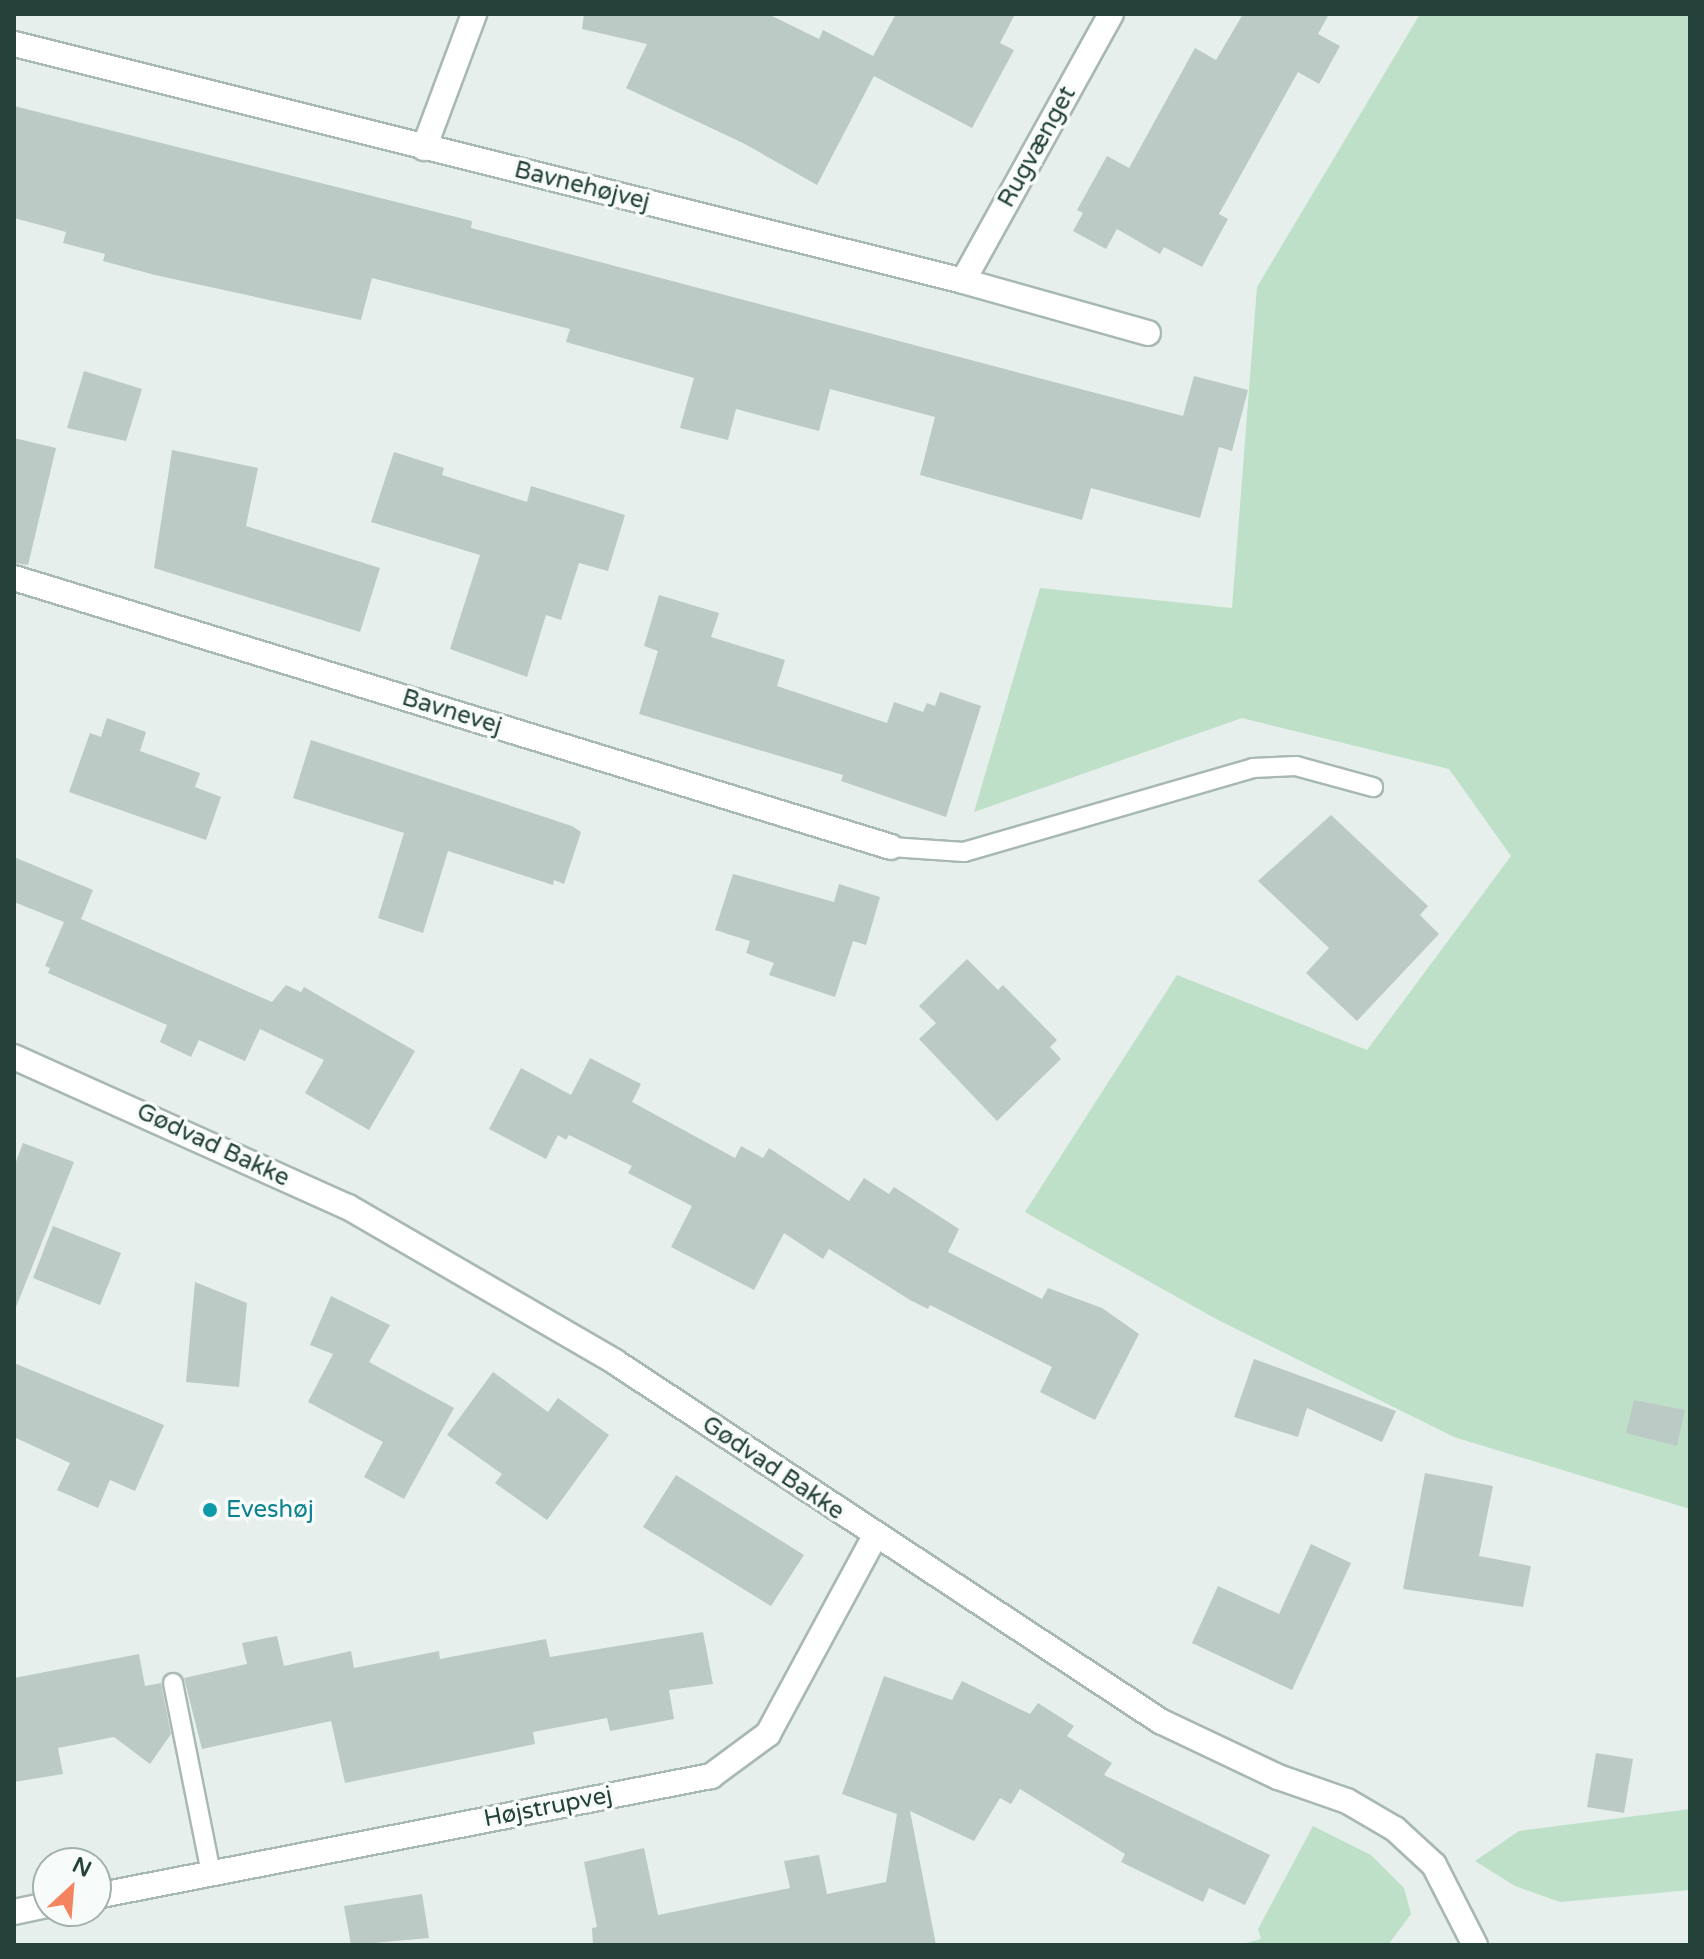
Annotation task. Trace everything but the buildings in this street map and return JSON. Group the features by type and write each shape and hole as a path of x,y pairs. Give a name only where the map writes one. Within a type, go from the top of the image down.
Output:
{"street":[{"path":"424,148 474,14"},
{"name":"Rugvænget","path":"963,281 1111,14"},
{"name":"Bavnehøjvej","path":"14,44 963,281 1148,333"},
{"name":"Bavnevej","path":"14,578 891,847"},
{"name":"Gødvad Bakke","path":"14,1057 348,1207 615,1362 1160,1721 1278,1777 1347,1801 1395,1829 1434,1865 1475,1945"},
{"name":"Højstrupvej","path":"112,1893 711,1776 768,1734 875,1536"}],"lane":[{"path":"891,847 964,852 1253,768 1296,766 1373,787"},
{"path":"173,1683 211,1874"}],"green space":[{"path":"1420,14 1690,14 1690,1509 1454,1437 1218,1320 1025,1212 1177,975 1367,1050 1511,856 1449,769 1242,718 974,812 1040,588 1232,608 1257,287"},
{"path":"1690,1809 1690,1890 1560,1902 1515,1886 1475,1861 1519,1831"},
{"path":"1313,1826 1371,1855 1404,1888 1411,1914 1388,1945 1238,1945 1261,1939 1258,1929"}],"place":[{"name":"Eveshøj","path":"210,1510"}]}
